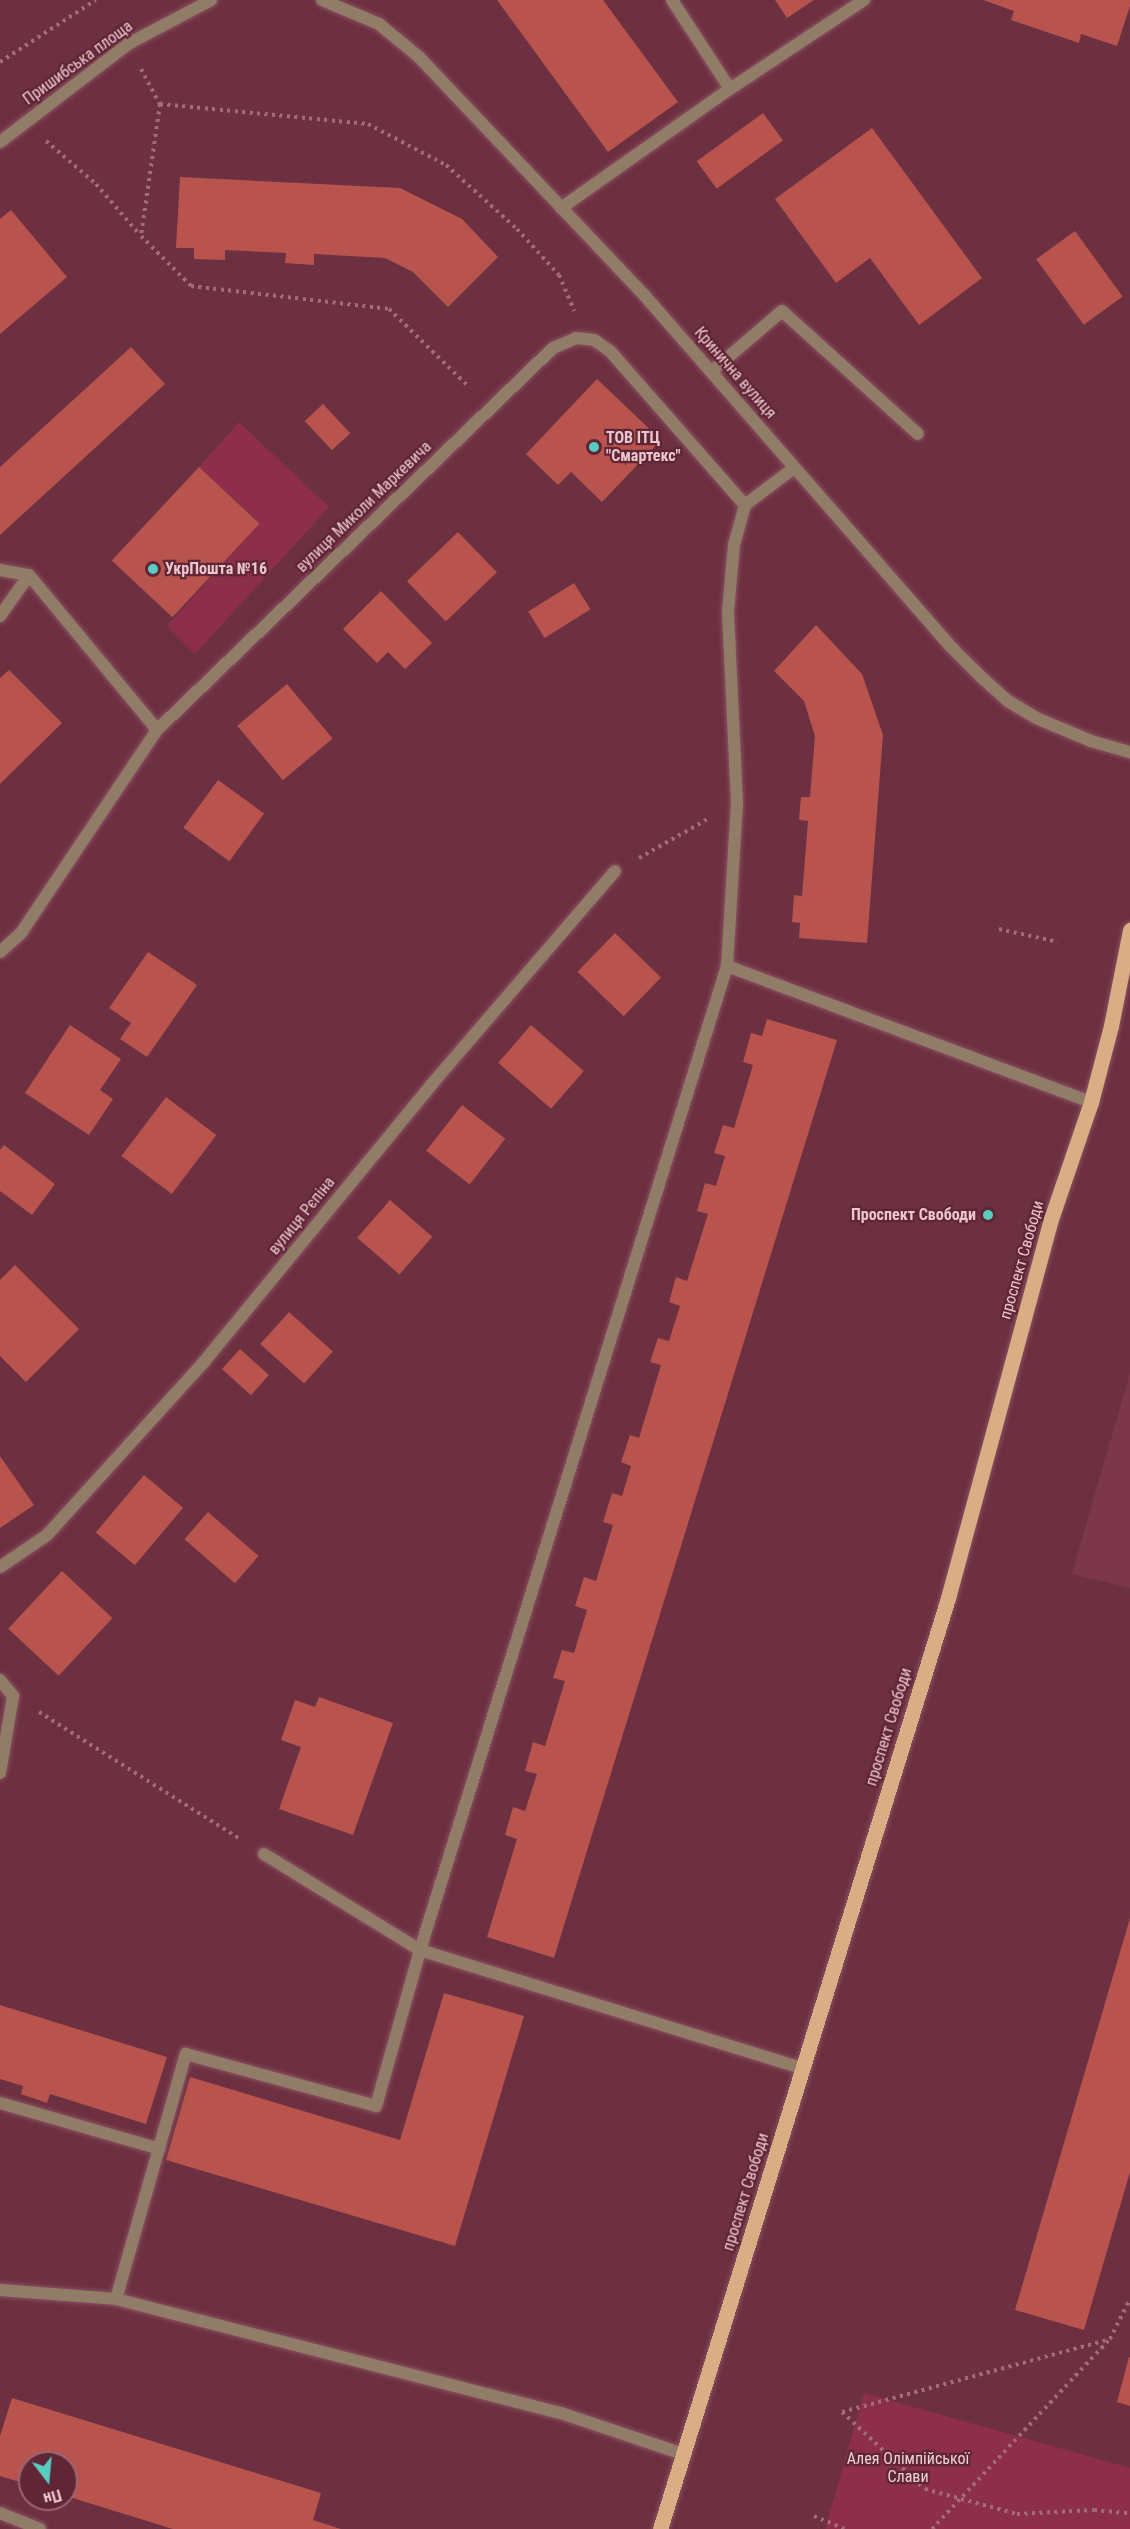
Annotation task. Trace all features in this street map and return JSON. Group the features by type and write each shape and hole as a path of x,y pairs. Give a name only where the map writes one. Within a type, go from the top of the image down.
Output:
{"main road":[{"name":"проспект Свободи","path":"660,2529 948,1598 1051,1219 1091,1102 1111,1026 1130,930"}],"street":[{"name":"Пришибська площа","path":"0,142 128,44 211,0"},
{"name":"Кринична вулиця","path":"322,0 379,24 419,57 712,371 951,647 1008,701 1036,718 1091,741 1130,752"},
{"path":"672,0 730,89"},
{"path":"561,208 730,89 864,0"},
{"path":"712,371 782,311 918,434"},
{"path":"576,338 594,340 610,351 745,506"},
{"name":"вулиця Миколи Маркевича","path":"0,952 21,933 157,730 553,348 576,338"},
{"path":"116,2299 186,2054 376,2106 420,1950 727,966 737,803 728,612 734,545 745,506 794,468"},
{"path":"0,570 28,575 157,730"},
{"path":"0,616 28,575"},
{"name":"вулиця Рєпіна","path":"0,1567 47,1535 195,1372 431,1085 615,871"},
{"path":"727,966 1091,1102"},
{"path":"0,1680 13,1696 0,1773"},
{"path":"264,1854 420,1950 802,2068"},
{"path":"0,2103 160,2149"},
{"path":"0,2290 116,2299 561,2413 683,2454"},
{"path":"0,2513 25,2526 40,2529"}],"path":[{"path":"0,62 96,0"},
{"path":"128,44 159,104 141,236"},
{"path":"159,104 368,124 446,165 517,230 559,275 573,304 576,338"},
{"path":"24,123 96,184 141,236 191,286 389,309 490,408"},
{"path":"615,871 737,803"},
{"path":"999,929 1058,942"},
{"path":"13,1696 264,1854"},
{"path":"932,2529 1110,2339 1130,2299"},
{"path":"1110,2339 842,2412 925,2489 1017,2514 1094,2510 1130,2513"},
{"path":"814,2516 844,2529"}],"shaded area":[{"path":"1130,1373 1130,1588 1072,1574"}],"green space":[{"path":"239,422 329,507 195,654 167,626 260,523 199,467"},
{"name":"Алея Олімпійської Слави","path":"864,2393 1130,2468 1130,2529 825,2529"}],"building":[{"path":"497,0 603,0 678,102 608,152"},
{"path":"775,0 814,0 787,18"},
{"path":"983,0 1130,0 1130,6 1117,46 1081,34 1079,43 1011,20 1014,11"},
{"path":"763,113 783,141 717,189 697,161"},
{"path":"872,128 982,278 919,325 870,258 836,283 775,199"},
{"path":"180,177 400,188 462,219 498,257 448,307 413,272 385,258 314,254 314,265 285,263 286,253 225,250 225,260 194,259 194,248 176,248"},
{"path":"11,210 67,277 0,334 0,219"},
{"path":"1075,231 1123,297 1084,325 1036,259"},
{"path":"131,347 165,384 0,535 0,467"},
{"name":"ТОВ ІТЦ \"Смартекс\"","path":"597,379 661,440 602,502 571,472 558,485 526,454"},
{"path":"323,404 350,433 332,450 305,421"},
{"path":"199,467 260,524 172,617 112,561"},
{"path":"458,532 497,572 446,622 407,581"},
{"path":"574,583 590,609 545,638 528,612"},
{"path":"381,591 432,643 405,669 388,652 377,663 343,629"},
{"path":"816,625 862,674 883,735 867,943 799,938 800,923 792,922 794,895 802,896 808,821 799,820 801,797 810,797 815,736 804,701 774,671"},
{"path":"9,670 62,723 0,784 0,678"},
{"path":"287,684 333,738 283,780 237,726"},
{"path":"218,780 264,814 229,861 183,828"},
{"path":"615,933 661,977 624,1016 577,972"},
{"path":"148,952 197,985 147,1057 120,1039 131,1023 109,1008"},
{"path":"767,1019 837,1040 554,1958 487,1937 517,1839 505,1835 513,1807 525,1811 537,1774 525,1771 533,1742 545,1746 565,1681 553,1678 562,1650 574,1653 587,1610 575,1606 584,1577 596,1581 613,1525 603,1522 612,1493 622,1496 631,1466 621,1462 630,1435 639,1438 661,1365 650,1362 658,1338 669,1341 680,1306 669,1302 676,1277 687,1281 708,1214 697,1211 705,1183 716,1186 725,1156 714,1153 723,1125 734,1128 753,1065 743,1062 751,1033 762,1036"},
{"path":"70,1025 121,1059 100,1090 113,1099 89,1135 25,1093"},
{"path":"531,1025 584,1071 551,1109 498,1063"},
{"path":"166,1097 216,1135 172,1194 121,1156"},
{"path":"462,1105 505,1139 470,1185 426,1151"},
{"path":"4,1145 55,1184 32,1215 0,1191 0,1150"},
{"path":"390,1200 432,1237 399,1274 357,1238"},
{"path":"15,1265 79,1329 26,1382 0,1356 0,1280"},
{"path":"289,1312 333,1351 304,1383 260,1344"},
{"path":"240,1349 269,1375 251,1395 222,1369"},
{"path":"0,1456 34,1505 0,1528"},
{"path":"144,1475 183,1508 135,1565 96,1532"},
{"path":"208,1512 259,1556 235,1583 184,1539"},
{"path":"62,1571 112,1618 59,1676 8,1629"},
{"path":"319,1697 393,1723 353,1835 279,1809 301,1747 281,1740 295,1700 315,1707"},
{"path":"1130,1918 1130,2172 1084,2330 1015,2310"},
{"path":"444,1993 524,2016 455,2246 166,2160 190,2077 400,2140"},
{"path":"0,2005 167,2057 146,2124 50,2094 47,2103 21,2094 23,2086 0,2079"},
{"path":"1130,2357 1130,2406 1117,2402"},
{"path":"12,2398 321,2493 313,2520 341,2529 173,2529 78,2500 78,2451 18,2451 18,2481 0,2476 0,2436"}],"place":[{"name":"ТОВ ІТЦ \"Смартекс\"","path":"594,447"},
{"name":"УкрПошта №16","path":"153,569"},
{"name":"Проспект Свободи","path":"988,1215"}]}
